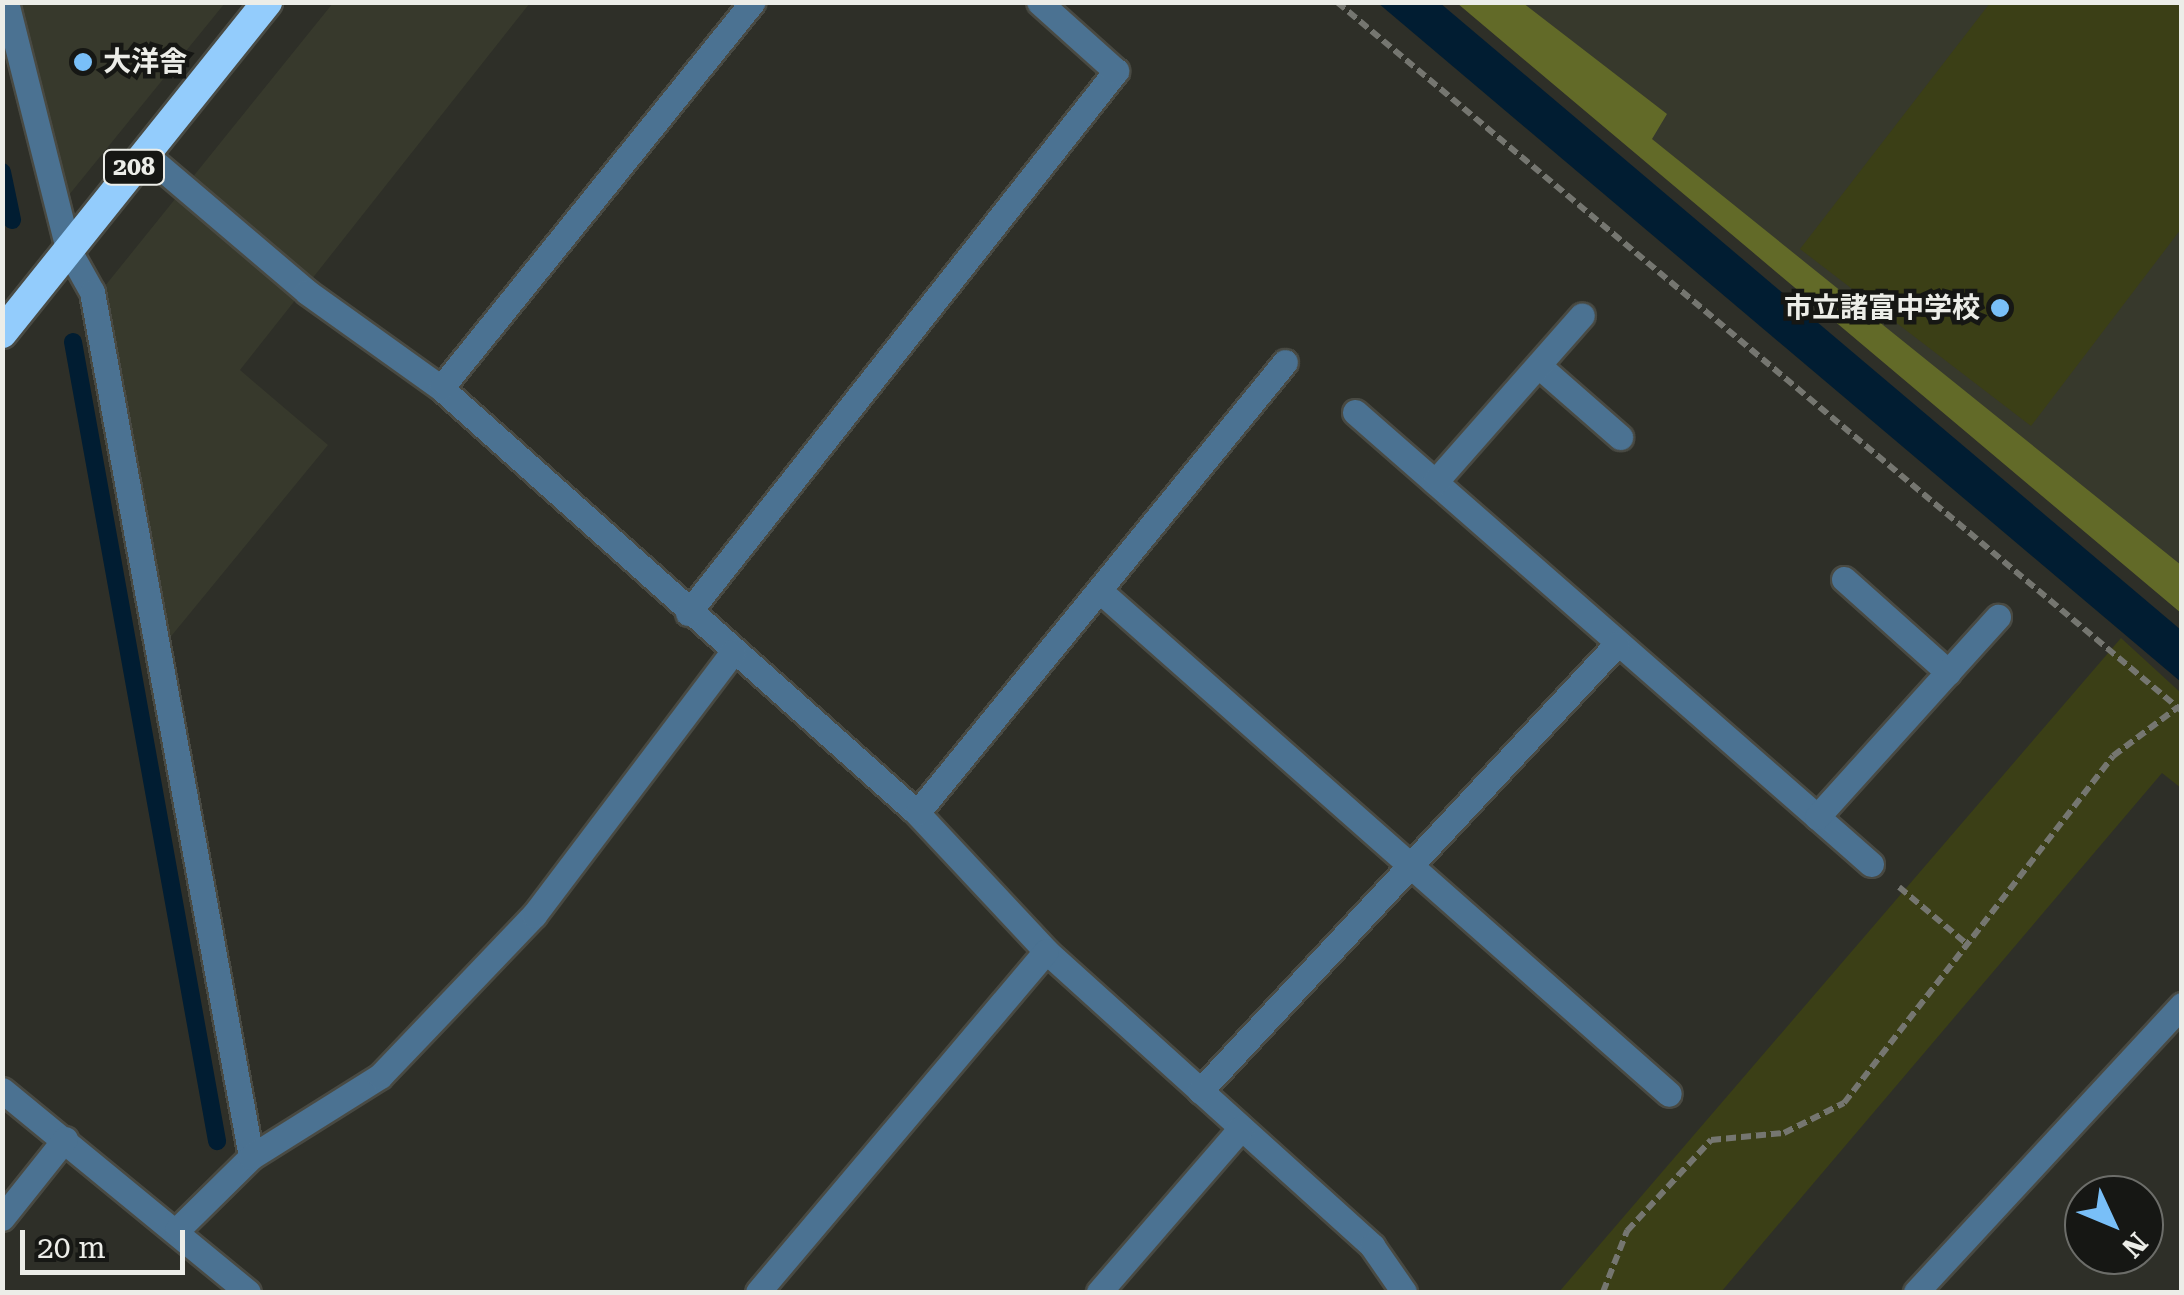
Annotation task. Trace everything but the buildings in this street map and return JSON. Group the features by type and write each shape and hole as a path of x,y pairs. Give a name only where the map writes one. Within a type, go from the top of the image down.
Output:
{"highway":[{"name":"208","path":"2,334 268,2"}],"street":[{"path":"6,2 68,249 92,292 251,1157"},
{"path":"441,388 753,2"},
{"path":"688,613 1116,71 1040,2"},
{"path":"145,154 307,292 441,388 688,613 917,813 1046,951 1372,1246 1404,1292"},
{"path":"1435,482 1582,315"},
{"path":"917,813 1285,362"},
{"path":"1539,366 1620,437"},
{"path":"1355,412 1871,864"},
{"path":"1844,579 1948,672"},
{"path":"1100,591 1669,1094"},
{"path":"1817,817 1998,617"},
{"path":"1200,1090 1617,644"},
{"path":"177,1230 251,1157 380,1076 534,915 733,652"},
{"path":"758,1292 1046,951"},
{"path":"1916,1292 2182,1005"},
{"path":"2,1090 248,1292"},
{"path":"1099,1292 1242,1128"},
{"path":"2,1218 64,1139"}],"path":[{"path":"1337,2 2180,709 2113,756 1844,1103 1784,1133 1712,1140 1627,1230 1603,1292"},
{"path":"1871,864 1966,944"}],"shaded area":[{"path":"2,3 225,3 47,222 3,40"},
{"path":"333,3 530,3 240,370 328,445 150,662 84,312"},
{"name":"市立諸富中学校","path":"1457,3 2181,3 2181,613"}],"green space":[{"path":"1457,3 1523,3 1667,114 1652,139 2181,565 2181,613"},
{"path":"1990,3 2181,3 2181,229 2031,426 1800,249"},
{"path":"2121,638 2181,693 2181,788 2162,773 1721,1292 1559,1292"}],"water":[{"path":"1378,3 1440,3 2181,630 2181,682"}],"waterway":[{"path":"2,172 12,220"},
{"path":"73,342 217,1141"}],"place":[{"name":"大洋舎","path":"83,62"},
{"name":"市立諸富中学校","path":"2000,308"}]}
